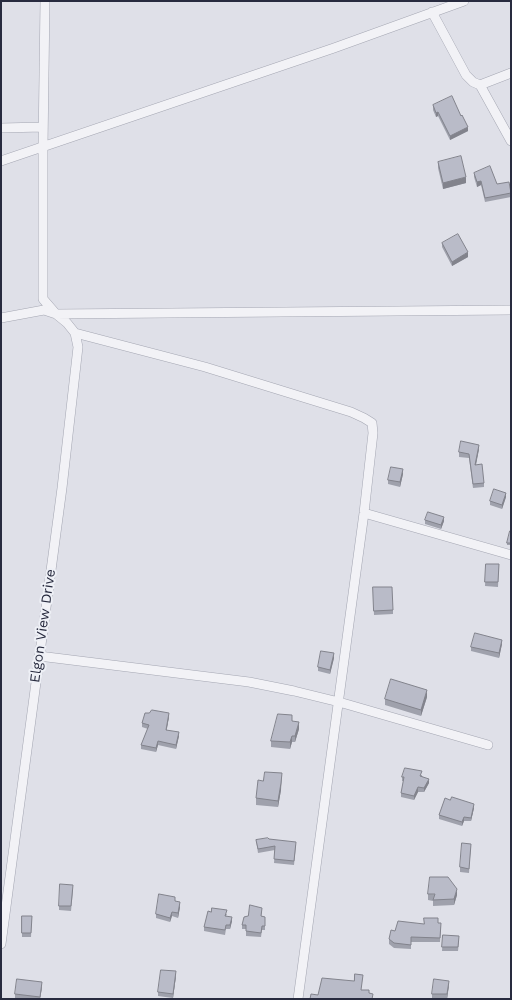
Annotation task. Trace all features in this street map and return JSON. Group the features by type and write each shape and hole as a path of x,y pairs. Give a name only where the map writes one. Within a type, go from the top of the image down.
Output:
{"street":[{"path":"45,1 42,146 43,299 56,314 68,323 75,333 205,368 344,410 364,418 372,424 373,433 364,513 298,999"},
{"path":"1,161 334,48 464,1"},
{"path":"432,12 466,75 473,82 480,85 511,141"},
{"path":"480,85 511,73"},
{"path":"1,128 43,127"},
{"path":"1,318 44,310 56,314 511,310"},
{"name":"Elgon View Drive","path":"1,944 4,896 62,488 78,348 75,333"},
{"path":"364,513 511,555"},
{"path":"39,656 249,682 338,702 488,745"}],"building":[{"path":"452,96 468,127 450,136 438,112 436,113 433,105"},
{"path":"461,156 466,177 443,183 438,162"},
{"path":"490,166 497,184 509,182 511,193 485,198 481,181 477,182 474,173"},
{"path":"458,234 468,252 452,262 442,243"},
{"path":"461,441 479,445 475,465 482,464 484,483 473,484 469,454 459,452"},
{"path":"391,467 403,469 400,482 388,480"},
{"path":"494,489 506,493 502,505 490,501"},
{"path":"428,512 444,517 441,525 425,520"},
{"path":"510,531 511,543 507,543"},
{"path":"486,564 499,564 498,582 485,582"},
{"path":"373,587 392,587 393,610 374,611"},
{"path":"475,633 502,640 499,653 471,647"},
{"path":"321,651 334,653 330,670 318,667"},
{"path":"391,679 427,690 421,710 385,699"},
{"path":"152,710 169,713 166,730 179,732 176,745 158,741 156,748 141,745 149,725 142,723 145,713 149,713"},
{"path":"278,714 292,715 292,721 299,722 295,736 292,736 290,742 271,741"},
{"path":"405,768 422,771 420,776 429,779 424,788 418,787 414,796 401,793 404,777 402,777"},
{"path":"265,772 282,773 278,801 256,798 258,780 263,781"},
{"path":"452,797 474,804 471,818 464,817 462,822 439,815 445,798 450,800"},
{"path":"268,838 296,842 294,861 274,859 275,846 258,849 256,840"},
{"path":"462,843 471,844 469,869 460,867"},
{"path":"430,877 448,877 457,889 454,899 433,900 435,894 428,894"},
{"path":"60,884 73,885 71,906 59,906"},
{"path":"159,894 175,897 175,901 180,902 178,913 172,912 170,918 156,914"},
{"path":"250,905 262,908 261,916 265,917 265,926 262,926 261,933 246,931 246,925 242,925 244,917 248,916"},
{"path":"212,908 227,910 225,916 232,917 230,925 226,925 225,930 204,927 208,911 211,912"},
{"path":"22,916 32,916 31,933 22,933"},
{"path":"424,918 438,918 438,923 441,923 440,938 411,937 411,945 394,943 389,939 391,930 395,931 398,921 424,924"},
{"path":"443,935 459,936 458,947 442,947"},
{"path":"161,970 176,971 173,994 158,992"},
{"path":"355,974 363,975 361,990 369,990 369,993 373,994 372,999 310,999 311,994 318,995 322,978 354,981"},
{"path":"17,979 42,982 40,997 15,994"},
{"path":"434,979 449,981 447,994 432,994"}]}
